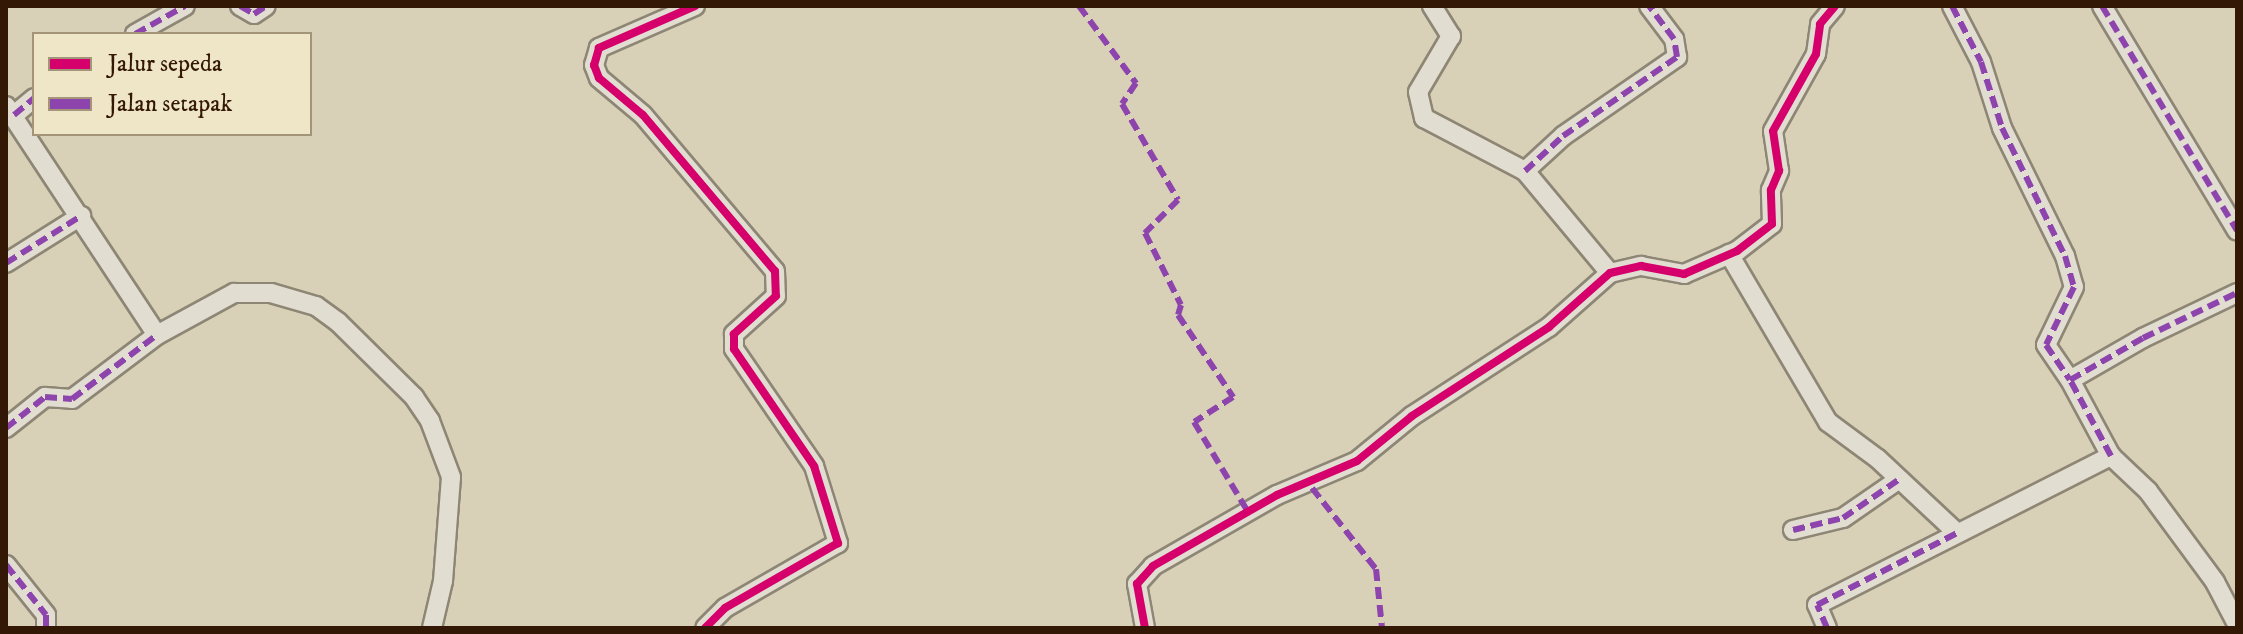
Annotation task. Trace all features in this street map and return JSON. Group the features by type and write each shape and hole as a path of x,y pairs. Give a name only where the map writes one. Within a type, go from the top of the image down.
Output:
{"street":[{"path":"139,32 185,6"},
{"path":"240,6 254,14 266,6"},
{"path":"695,6 599,48 594,65 599,78 643,115 775,271 779,282 776,296 734,334 734,349 814,466 838,543 725,608 705,628"},
{"path":"1432,6 1451,36 1418,92 1418,108 1428,122 1525,171 1610,273"},
{"path":"1525,171 1563,136 1677,57 1674,39 1649,6"},
{"path":"1145,628 1135,594 1141,575 1298,488 1357,461 1412,416 1525,344 1610,273 1641,266 1684,274 1729,254 1775,219 1771,190 1779,171 1773,131 1816,54 1820,24 1835,6"},
{"path":"1952,6 1981,62 2002,128 2065,256 2074,287 2046,345 2070,380 2111,456 2148,491 2215,582 2237,624"},
{"path":"2102,6 2237,231"},
{"path":"32,99 10,110 157,335"},
{"path":"6,263 81,216"},
{"path":"1729,254 1828,422 1957,533"},
{"path":"6,428 45,397 72,399 157,335 234,293 271,293 316,306 393,372 430,421 451,477 443,581 432,628"},
{"path":"2070,380 2143,338 2237,293"},
{"path":"1827,628 1817,605 2111,456"},
{"path":"1793,530 1843,518 1898,480"},
{"path":"6,565 46,615 46,628"}],"marked path":[{"path":"139,32 185,6"},
{"path":"240,6 254,14 266,6"},
{"path":"1079,6 1136,83 1122,104 1178,200 1145,233 1181,305 1178,315 1233,397 1194,422 1248,512"},
{"path":"1525,171 1563,136 1677,57 1674,39 1649,6"},
{"path":"1952,6 1981,62 2002,128 2065,256 2074,287 2046,345 2070,380"},
{"path":"2102,6 2237,231"},
{"path":"14,115 32,100"},
{"path":"6,263 81,216"},
{"path":"2111,456 2070,380 2143,338 2237,293"},
{"path":"6,428 45,397 72,399 157,335"},
{"path":"1793,530 1843,518 1898,480"},
{"path":"1312,488 1376,569 1382,628"},
{"path":"1827,628 1817,605 1957,533"},
{"path":"6,565 46,615 46,628"}],"cycle path":[{"path":"695,6 599,48 594,65 599,78 643,115 775,271 776,296 734,334 734,349 814,466 838,543 725,608 705,628"},
{"path":"1145,628 1137,584 1153,566 1277,495 1357,461 1412,416 1549,327 1610,273 1641,266 1684,274 1737,251 1772,224 1771,190 1779,171 1773,131 1816,54 1820,24 1835,6"}]}
